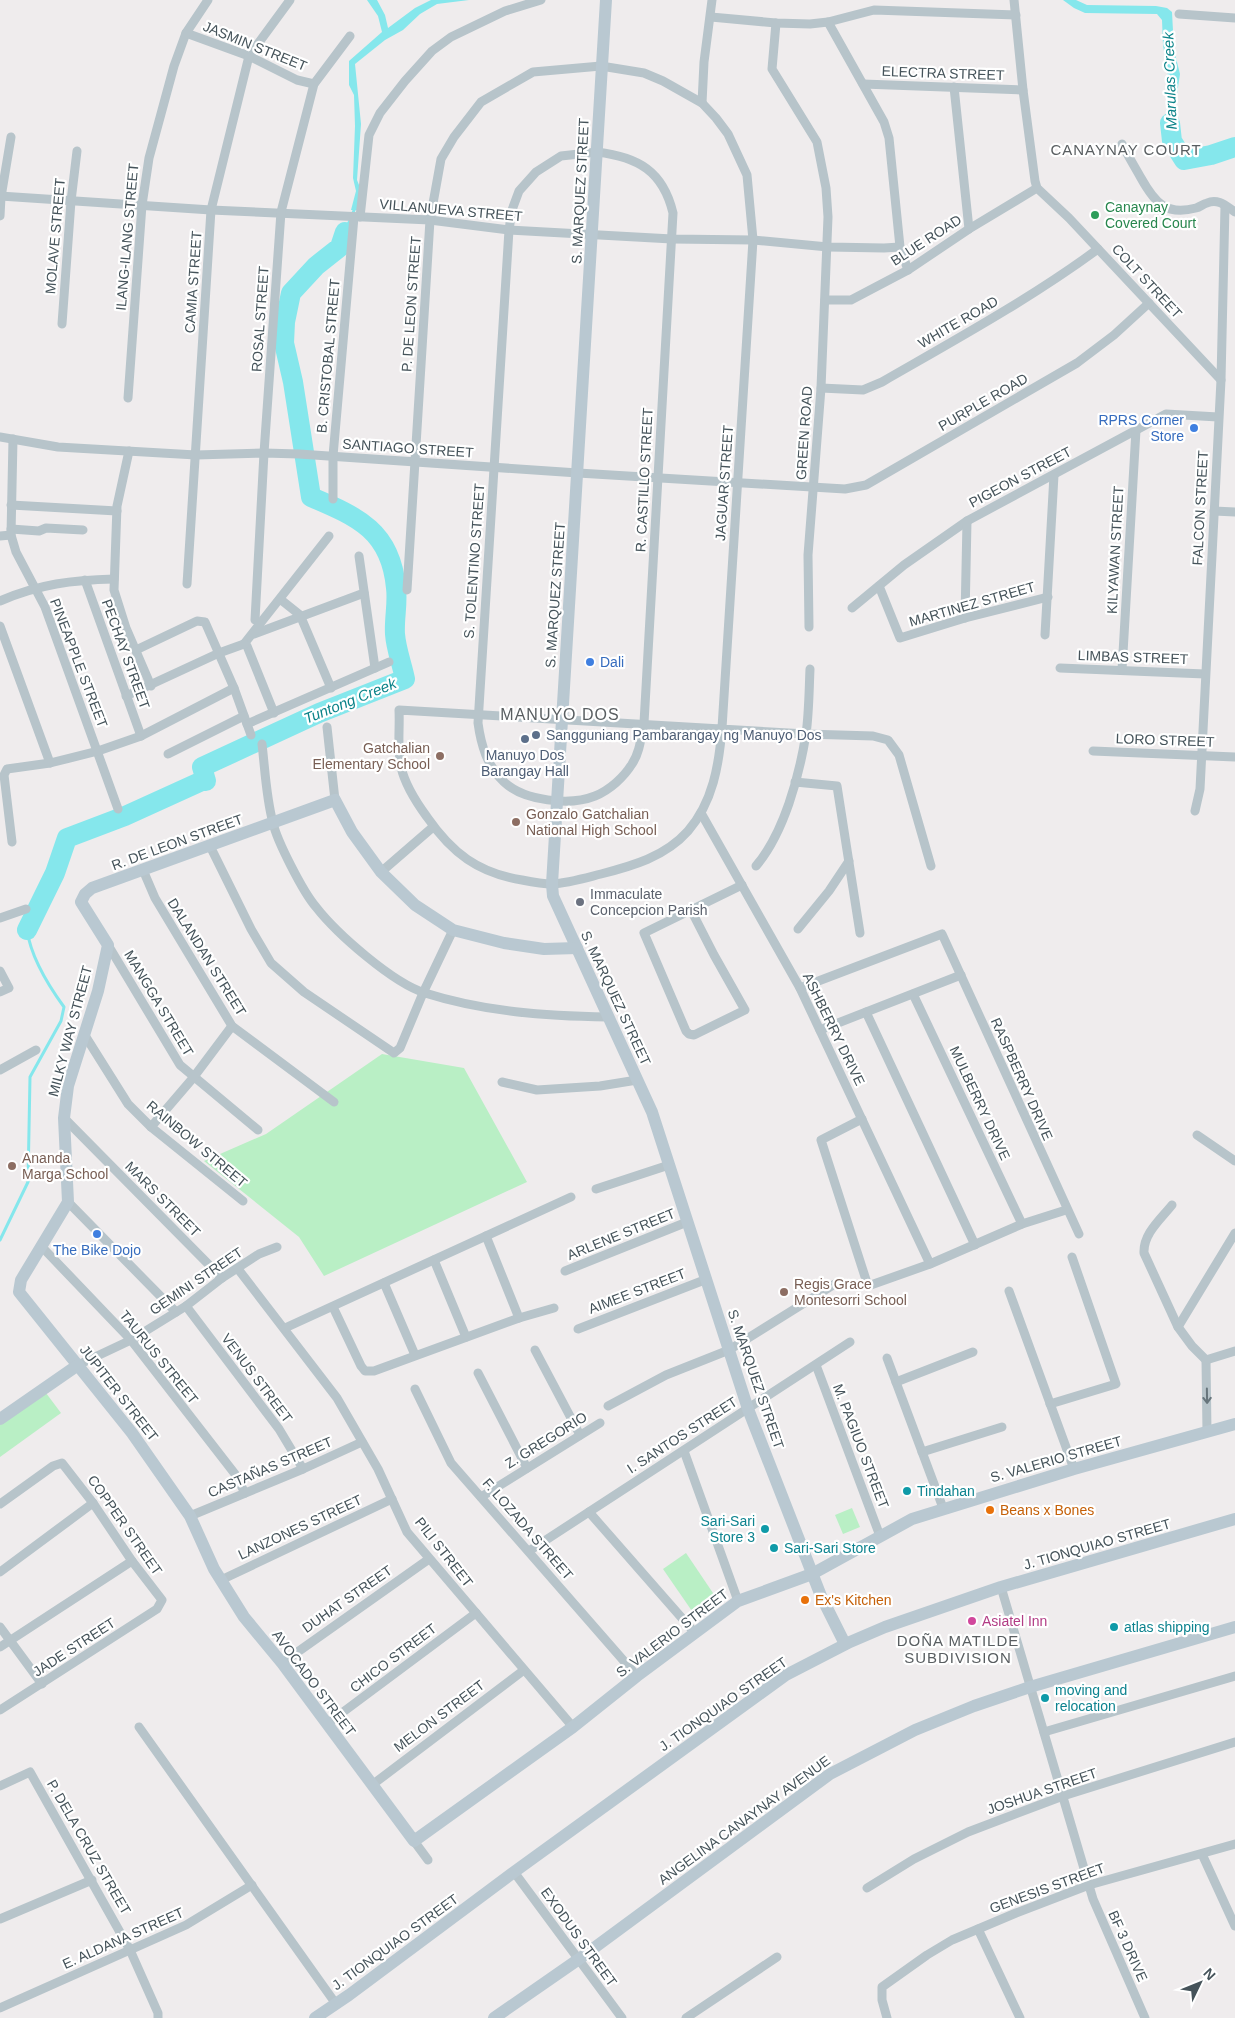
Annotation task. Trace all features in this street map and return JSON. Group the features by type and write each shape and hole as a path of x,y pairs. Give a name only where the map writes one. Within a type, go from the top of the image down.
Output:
{"street":[{"name":"ILANG-ILANG STREET","path":"128,398 142,205 149,158 174,66 186,33 208,0"},
{"name":"CAMIA STREET","path":"187,584 211,210 249,56 290,0"},
{"name":"B. CRISTOBAL STREET","path":"333,499 333,456 353,216 369,135 380,112 432,51 451,37 505,11 541,0"},
{"name":"S. MARQUEZ STREET","path":"606,0 563,718 556,800 553,896 652,1112 748,1409 821,1596 847,1643"},
{"path":"702,103 704,62 712,0"},
{"path":"1014,0 1022,90 1034,181 1037,188"},
{"path":"711,17 776,23 828,22 874,10 1016,15"},
{"path":"1179,14 1235,18"},
{"path":"828,22 884,122 889,138 900,247 908,270"},
{"name":"GREEN ROAD","path":"776,23 772,69 817,142 826,188 829,245 815,486 808,555 809,626"},
{"name":"JASMIN STREET","path":"186,33 249,56 297,80 314,84"},
{"name":"ROSAL STREET","path":"255,620 264,453 281,212 314,84 350,36"},
{"name":"JAGUAR STREET","path":"478,714 399,710 401,767 414,799 433,826 460,854 485,871 518,880 552,884 631,866 651,858 670,847 688,831 710,796 715,778 722,728 753,240 747,175 728,134 702,103 663,81 644,73 601,66"},
{"name":"P. DE LEON STREET","path":"407,590 430,220 441,159 454,137 482,102 533,72 601,66"},
{"name":"ELECTRA STREET","path":"863,84 1022,90"},
{"path":"954,87 969,228"},
{"path":"0,216 1,196 11,137"},
{"path":"1122,144 1152,196 1161,205 1171,210 1182,211 1214,201 1235,212"},
{"name":"MOLAVE STREET","path":"62,324 71,201 77,150"},
{"name":"S. TOLENTINO STREET","path":"556,800 528,796 517,792 504,782 486,757 480,740 478,714 509,230 512,210 519,191 536,172 560,156 597,152"},
{"name":"R. CASTILLO STREET","path":"556,800 579,800 595,796 624,775 634,762 644,723 673,213 669,197 661,182 649,170 635,160 617,154 597,152"},
{"name":"BLUE ROAD","path":"825,300 851,300 908,270 969,228 1037,188"},
{"name":"COLT STREET","path":"1037,188 1098,249 1221,380"},
{"name":"VILLANUEVA STREET","path":"1,196 211,210 430,220 509,230 592,235 672,239 753,240 884,248 900,247"},
{"name":"FALCON STREET","path":"1195,811 1200,789 1200,756 1221,380 1225,206"},
{"name":"WHITE ROAD","path":"821,388 863,390 882,382 1041,288 1098,249"},
{"name":"PURPLE ROAD","path":"815,486 845,489 866,485 1077,363 1114,335 1149,303"},
{"name":"PIGEON STREET","path":"852,608 904,565 967,520 1166,414 1218,418"},
{"name":"KILYAWAN STREET","path":"1122,670 1136,430"},
{"name":"SANTIAGO STREET","path":"0,437 58,447 196,455 299,454 578,474 815,486"},
{"name":"PINEAPPLE STREET","path":"13,438 11,532 16,552 45,607 118,809"},
{"path":"129,451 117,511 114,590 150,686"},
{"path":"1046,635 1054,475"},
{"path":"11,505 117,511"},
{"path":"1214,511 1235,512"},
{"path":"965,618 967,520"},
{"path":"0,536 11,532 39,531 46,528 83,530"},
{"path":"126,696 219,653 244,644 329,536"},
{"path":"359,556 374,668"},
{"path":"0,601 34,587 85,580 114,579"},
{"name":"PECHAY STREET","path":"85,580 141,736"},
{"name":"MARTINEZ STREET","path":"879,586 900,638 965,618 1048,597"},
{"path":"252,635 364,592"},
{"path":"280,599 300,615 330,688"},
{"path":"136,650 200,620 207,624 234,688 251,735"},
{"path":"0,626 50,763"},
{"path":"244,644 247,646 274,713"},
{"path":"168,754 246,720 274,713 389,662"},
{"name":"LIMBAS STREET","path":"1060,668 1205,674"},
{"path":"756,866 771,846 781,826 794,782 806,734 810,669"},
{"path":"12,842 5,772 11,768 50,763 98,751 141,736 234,688"},
{"path":"478,714 881,737 892,744 899,755 931,866"},
{"path":"327,727 335,800 352,832 381,872 415,905 453,930 512,944 544,949 577,948"},
{"path":"262,744 273,823 291,864 315,906 351,942 395,977 423,993 480,1007 549,1016 608,1017"},
{"name":"LORO STREET","path":"1093,751 1235,757"},
{"path":"794,782 837,786 860,933"},
{"name":"R. DE LEON STREET","path":"108,945 81,902 85,894 92,888 335,800"},
{"name":"ASHBERRY DRIVE","path":"701,813 800,988 930,1264"},
{"path":"381,872 433,826"},
{"path":"210,846 271,963 304,992 394,1053 400,1048 423,993 453,930"},
{"path":"798,929 829,891 849,861"},
{"name":"DALANDAN STREET","path":"143,870 155,898 232,1026 334,1102"},
{"path":"692,910 744,1010 694,1035 686,1031 644,933 742,885"},
{"path":"0,918 26,908"},
{"name":"RASPBERRY DRIVE","path":"800,988 942,934 1078,1234"},
{"name":"MILKY WAY STREET","path":"68,1202 64,1118 68,1086 98,992 108,945"},
{"name":"MANGGA STREET","path":"108,945 180,1065 193,1078 258,1130"},
{"path":"0,971 9,988 0,992"},
{"path":"820,1030 960,975"},
{"name":"MULBERRY DRIVE","path":"913,994 1022,1224"},
{"path":"866,1012 975,1245"},
{"path":"151,1127 193,1078 232,1026"},
{"name":"RAINBOW STREET","path":"84,1034 128,1104 151,1127 243,1200"},
{"path":"0,1070 36,1050"},
{"path":"502,1082 537,1090 600,1086 637,1080"},
{"name":"MARS STREET","path":"64,1118 222,1278"},
{"path":"862,1119 821,1140 868,1286 930,1264 1022,1224 1066,1210"},
{"path":"1197,1135 1235,1161"},
{"path":"596,1189 669,1165"},
{"path":"238,1269 285,1328 570,1197"},
{"path":"42,1247 68,1202 176,1312"},
{"path":"1172,1205 1148,1236 1144,1243 1144,1253 1178,1328 1206,1360 1207,1432"},
{"name":"ARLENE STREET","path":"565,1271 687,1222"},
{"path":"1178,1328 1235,1233"},
{"path":"486,1236 519,1318"},
{"name":"JUPITER STREET","path":"42,1247 21,1280 19,1292 132,1433 190,1516"},
{"name":"TAURUS STREET","path":"42,1247 131,1340 235,1474 245,1493"},
{"name":"GEMINI STREET","path":"78,1365 131,1340 186,1306 222,1278 260,1254 277,1247"},
{"path":"1050,1404 1116,1384 1072,1257"},
{"path":"434,1260 466,1337"},
{"name":"AIMEE STREET","path":"578,1329 706,1279"},
{"path":"608,1406 666,1375 729,1350 838,1282"},
{"path":"384,1283 415,1355"},
{"path":"1009,1291 1074,1469"},
{"name":"VENUS STREET","path":"186,1306 279,1429 303,1469"},
{"path":"333,1307 365,1371 374,1371 519,1318 554,1308"},
{"name":"PILI STREET","path":"285,1328 337,1398 378,1469 407,1532 573,1727"},
{"name":"I. SANTOS STREET","path":"529,1551 850,1342"},
{"path":"535,1350 580,1435"},
{"path":"1206,1360 1235,1351"},
{"path":"896,1382 974,1352"},
{"path":"887,1358 943,1508"},
{"path":"0,1419 78,1365"},
{"name":"M. PAGIUO STREET","path":"816,1365 880,1536"},
{"path":"478,1373 527,1468"},
{"name":"F. LOZADA STREET","path":"415,1389 451,1462 637,1676"},
{"name":"Z. GREGORIO","path":"481,1496 600,1423"},
{"name":"S. VALERIO STREET","path":"414,1841 573,1727 637,1676 738,1601 812,1574 912,1519 1074,1469 1235,1424"},
{"path":"922,1452 1002,1426"},
{"name":"CASTAÑAS STREET","path":"190,1516 362,1442"},
{"path":"684,1450 738,1601"},
{"name":"COPPER STREET","path":"0,1504 53,1466 62,1463 93,1502 132,1561 162,1600 160,1604"},
{"name":"LANZONES STREET","path":"221,1580 392,1499"},
{"path":"0,1572 93,1502"},
{"path":"589,1512 695,1633"},
{"name":"AVOCADO STREET","path":"190,1516 221,1580 244,1618 282,1663 428,1860"},
{"name":"J. TIONQUIAO STREET","path":"315,2018 786,1675 847,1643 885,1627 1001,1587 1235,1519"},
{"name":"DUHAT STREET","path":"282,1663 429,1559"},
{"path":"0,1647 132,1561"},
{"name":"BF 3 DRIVE","path":"1001,1587 1096,1909 1146,2018"},
{"name":"JADE STREET","path":"0,1710 157,1609 160,1604"},
{"name":"CHICO STREET","path":"326,1724 476,1613"},
{"path":"0,1627 42,1684"},
{"name":"ANGELINA CANAYNAY AVENUE","path":"494,2018 579,1959 830,1774 915,1730 974,1706 1030,1687 1235,1627"},
{"name":"MELON STREET","path":"372,1785 524,1670"},
{"path":"1044,1732 1235,1676"},
{"path":"139,1727 336,2004"},
{"name":"JOSHUA STREET","path":"867,1888 914,1860 968,1832 1063,1796 1235,1742"},
{"name":"P. DELA CRUZ STREET","path":"0,1786 30,1772 130,1950 158,2012 158,2018"},
{"name":"GENESIS STREET","path":"887,2018 882,2000 882,1987 926,1955 952,1940 1089,1885 1235,1844"},
{"path":"1202,1854 1235,1926"},
{"name":"EXODUS STREET","path":"514,1872 622,2018"},
{"path":"0,1919 92,1880"},
{"name":"E. ALDANA STREET","path":"0,2008 186,1925 252,1885"},
{"path":"978,1929 1020,2018"},
{"path":"686,2018 777,1957"}],"green space":[{"path":"382,1054 464,1068 527,1182 324,1276 299,1237 204,1161 266,1134"},
{"path":"46,1393 61,1413 0,1457 0,1425"},
{"path":"852,1508 860,1527 843,1534 835,1515"},
{"path":"686,1553 717,1599 694,1614 663,1569"}],"water":[{"path":"367,0 377,0 385,15 388,28 415,8 431,0 469,0 437,4 420,14 403,30 385,40 355,64 361,124 357,180 361,190 357,210 351,210 356,191 353,178 354,95 349,85 349,61 382,32 378,16"},
{"path":"1063,0 1076,0 1087,5 1156,6 1167,8 1172,12 1174,50 1180,74 1172,128 1178,149 1174,151 1166,126 1168,76 1163,45 1162,20 1157,14 1085,13"}],"waterway":[{"name":"Marulas Creek","path":"1170,123 1172,141 1184,160 1211,155 1235,147"},
{"name":"Tuntong Creek","path":"345,232 355,208"},
{"name":"Tuntong Creek","path":"27,930 55,873 67,838 125,816 202,781 206,781 202,767 319,713 405,679 396,640 396,588 393,569 387,553 379,539 357,520 311,497 293,382 284,343 285,322 291,293 316,266 340,247 345,232"},
{"name":"Tuntong Creek","path":"0,1240 28,1182 30,1077 61,1021 64,1007 36,961 27,930"}],"place":[{"name":"Canaynay Covered Court","path":"1095,215"},
{"name":"RPRS Corner Store","path":"1194,428"},
{"name":"Dali","path":"590,662"},
{"name":"Sangguniang Pambarangay ng Manuyo Dos","path":"536,735"},
{"name":"Manuyo Dos Barangay Hall","path":"525,739"},
{"name":"Gatchalian Elementary School","path":"440,756"},
{"name":"Gonzalo Gatchalian National High School","path":"516,822"},
{"name":"Immaculate Concepcion Parish","path":"580,902"},
{"name":"Ananda Marga School","path":"12,1166"},
{"name":"The Bike Dojo","path":"97,1234"},
{"name":"Regis Grace Montesorri School","path":"784,1292"},
{"name":"Tindahan","path":"907,1491"},
{"name":"Beans x Bones","path":"990,1510"},
{"name":"Sari-Sari Store 3","path":"765,1529"},
{"name":"Sari-Sari Store","path":"774,1548"},
{"name":"Ex's Kitchen","path":"805,1600"},
{"name":"Asiatel Inn","path":"972,1621"},
{"name":"atlas shipping","path":"1114,1627"},
{"name":"moving and relocation","path":"1045,1698"}],"district":[{"name":"CANAYNAY COURT","path":"1126,150"},
{"name":"MANUYO DOS","path":"560,714"},
{"name":"DOÑA MATILDE SUBDIVISION","path":"958,1650"}]}
